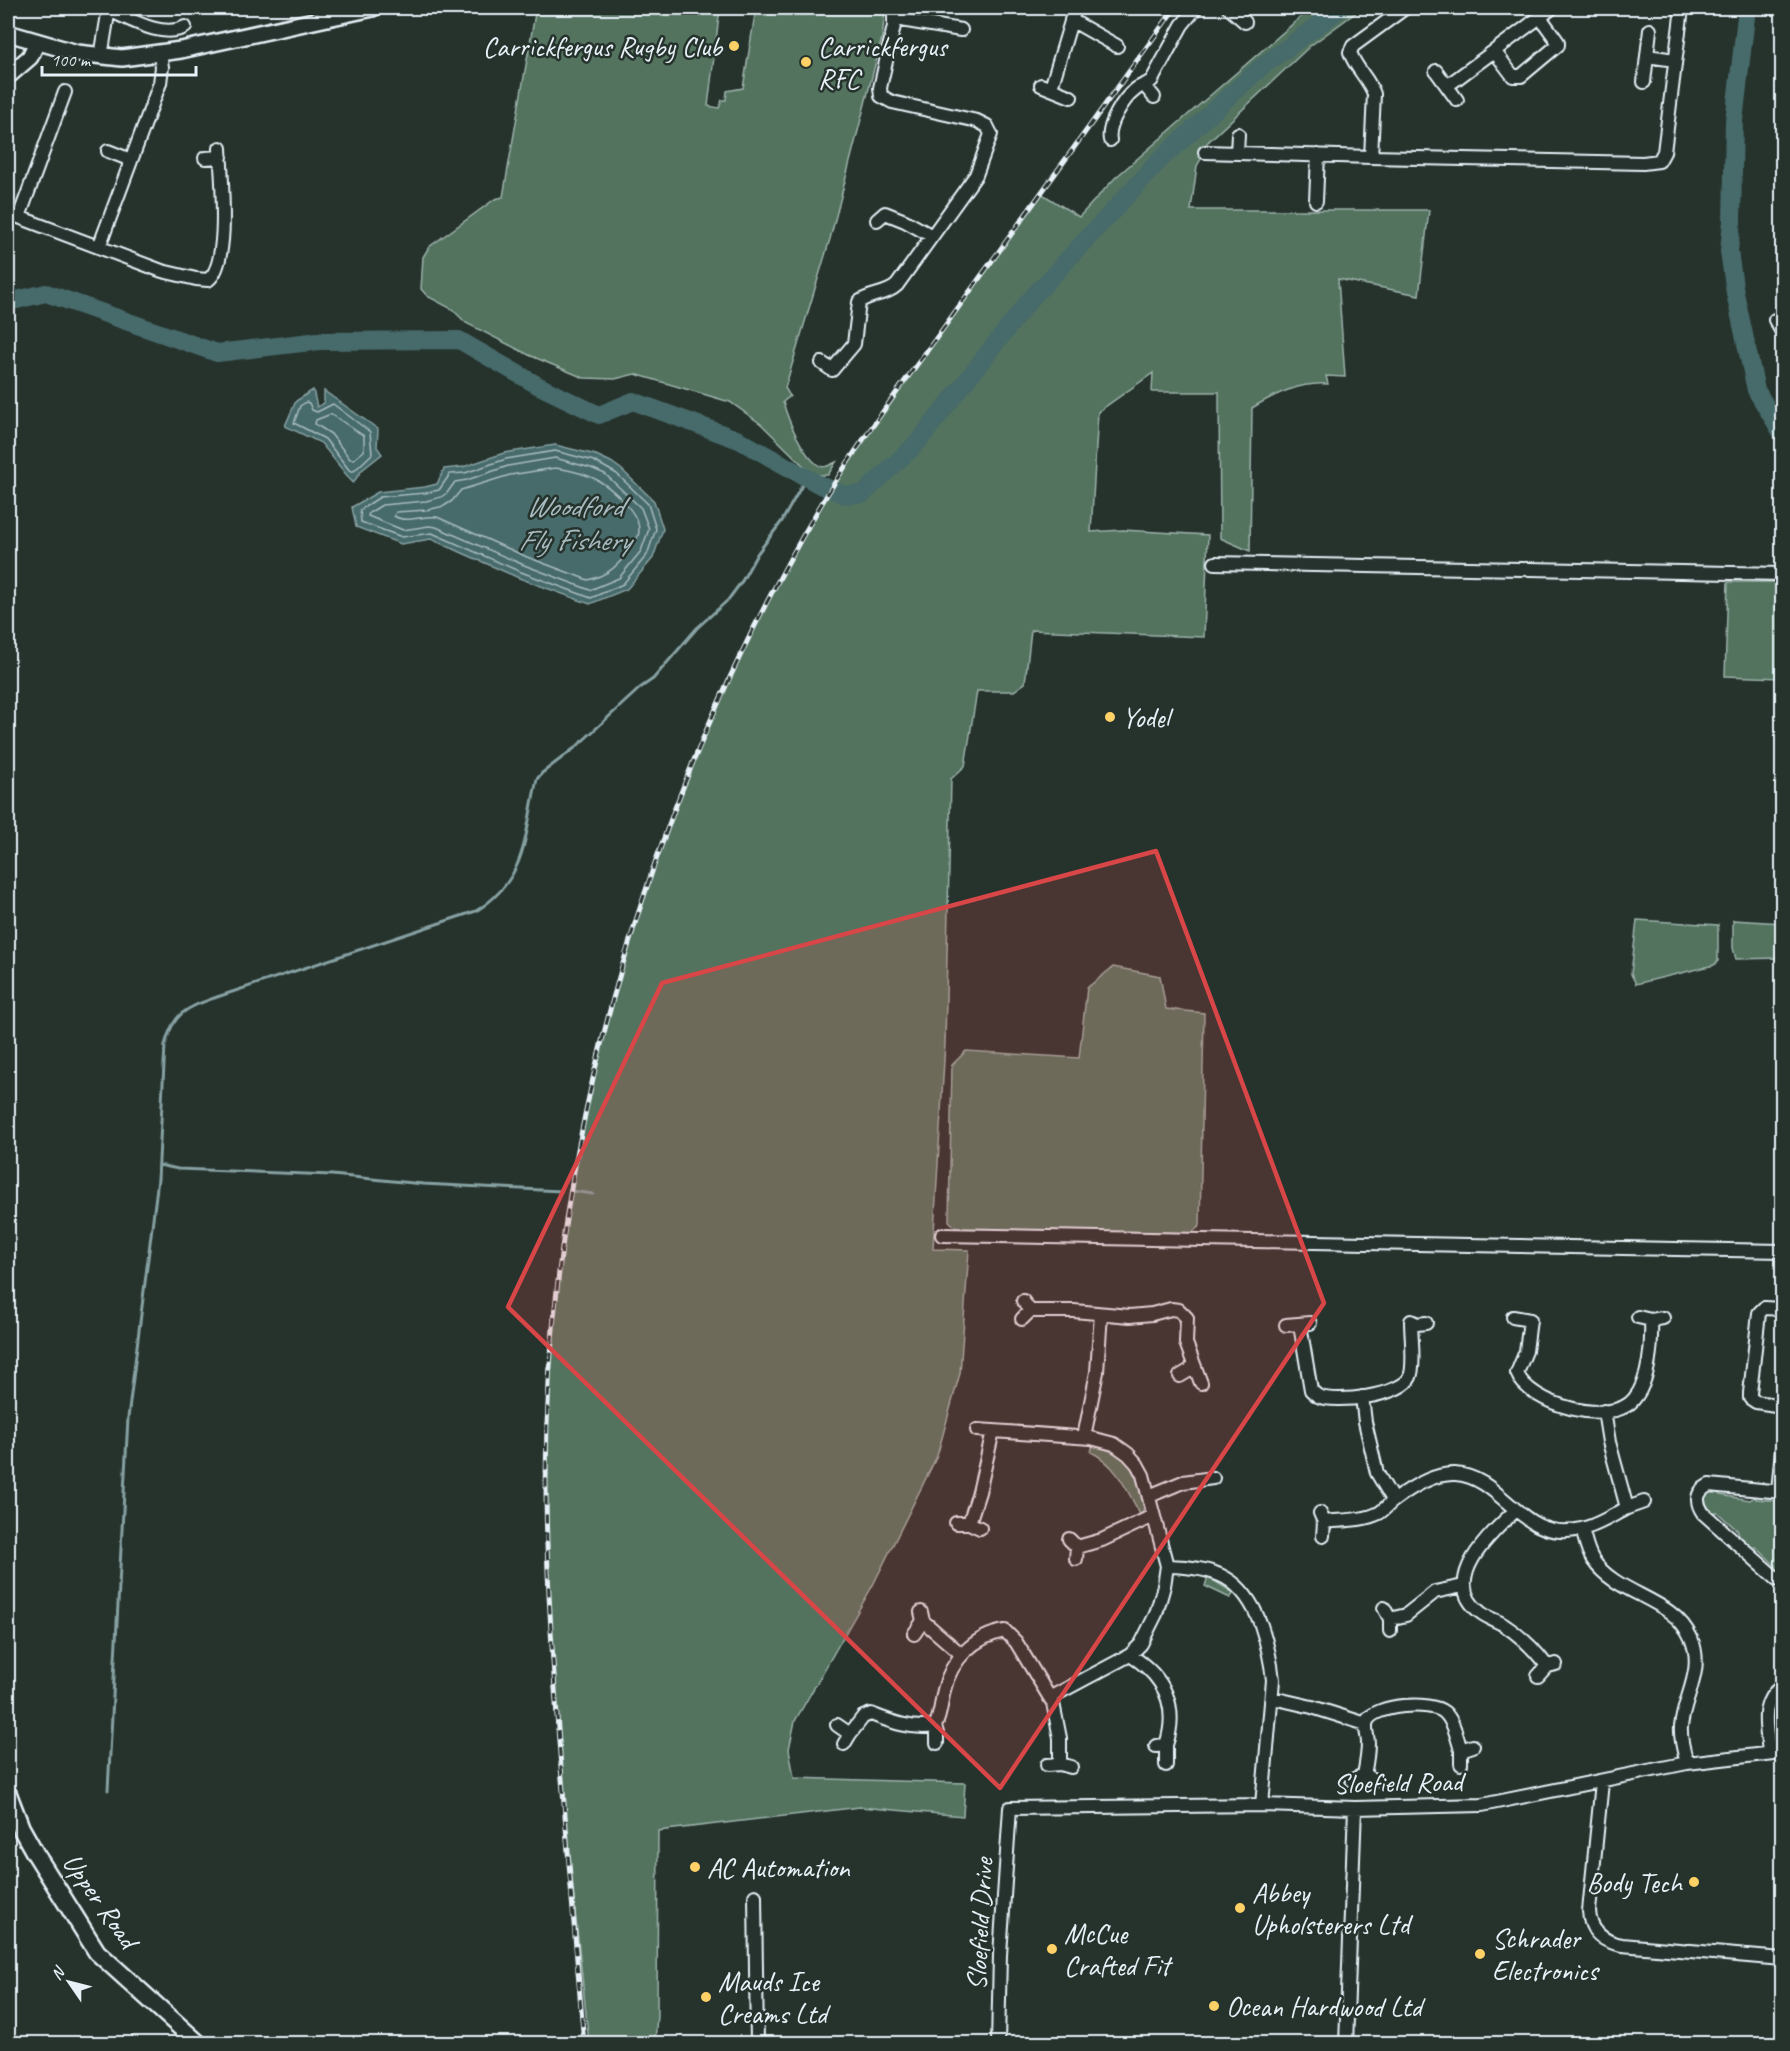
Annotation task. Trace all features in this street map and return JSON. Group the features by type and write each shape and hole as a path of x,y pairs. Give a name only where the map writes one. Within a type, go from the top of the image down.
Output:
{"main road":[{"name":"Upper Road","path":"8,1794 21,1828 35,1853 97,1952 199,2043"}],"street":[{"path":"8,33 101,57 122,58 160,54 373,8"},
{"path":"1110,140 1109,128 1113,118 1134,91 1145,86 1158,70 1182,25 1196,8"},
{"path":"1371,157 1374,94 1350,52 1353,46 1405,8"},
{"path":"1447,86 1552,8"},
{"path":"1205,152 1631,163 1659,161 1664,152 1682,8"},
{"path":"101,57 109,9 154,28 171,30 185,27"},
{"path":"1234,9 1245,22"},
{"path":"831,370 854,344 860,302 868,296 894,288 976,175 991,135 987,126 977,121 888,101 881,96 880,88 894,13 961,30"},
{"path":"1071,97 1046,87 1073,14 1117,46"},
{"path":"1494,51 1513,76 1521,76 1558,45 1540,16"},
{"path":"1644,82 1650,30"},
{"path":"8,76 30,57 37,42"},
{"path":"99,247 160,83 162,67 160,54"},
{"path":"1647,56 1675,60"},
{"path":"1436,71 1457,100"},
{"path":"1145,86 1154,97"},
{"path":"65,92 13,215 162,271 200,280 211,278 218,264 222,247 221,152 205,158"},
{"path":"1237,153 1238,134"},
{"path":"108,151 131,160"},
{"path":"1316,201 1318,155"},
{"path":"884,212 913,224 932,236"},
{"path":"1775,320 1782,332"},
{"path":"1215,563 1782,574"},
{"path":"942,1235 1782,1251"},
{"path":"1782,1310 1764,1308 1759,1313 1750,1393 1750,1398 1756,1402 1782,1406"},
{"path":"1025,1310 1130,1316 1171,1309 1179,1310 1187,1318 1186,1343 1201,1383"},
{"path":"1084,1437 1097,1372 1101,1314"},
{"path":"1514,1317 1534,1316 1526,1351 1517,1373 1520,1380 1544,1400 1561,1407 1604,1411 1622,1407 1636,1398 1652,1349 1657,1319 1638,1317"},
{"path":"1286,1325 1305,1324 1311,1390 1318,1396 1330,1398 1362,1397 1403,1386 1412,1370 1411,1321 1417,1324 1426,1323"},
{"path":"1180,1376 1194,1365"},
{"path":"1362,1397 1368,1441 1377,1473 1393,1500"},
{"path":"1604,1411 1609,1442 1627,1508"},
{"path":"976,1430 1084,1437 1107,1442 1128,1454 1140,1469 1149,1496 1167,1566 1156,1614 1141,1644 1130,1655 1051,1697"},
{"path":"968,1525 979,1492 993,1431"},
{"path":"1782,1448 1780,1492 1709,1485 1702,1489 1697,1497 1698,1506 1703,1514 1782,1581"},
{"path":"1323,1536 1322,1518 1374,1514 1420,1483 1437,1476 1454,1474 1473,1478 1515,1511 1542,1527 1556,1530 1582,1529 1644,1502"},
{"path":"1149,1496 1183,1482 1213,1478"},
{"path":"1515,1511 1467,1567 1463,1586 1466,1596 1476,1609 1505,1625 1516,1634 1532,1648 1547,1669"},
{"path":"1074,1548 1102,1540 1153,1516"},
{"path":"1582,1529 1592,1558 1602,1571 1621,1585 1657,1604 1684,1626 1692,1639 1697,1664 1681,1728 1687,1763"},
{"path":"1167,1566 1192,1567 1209,1571 1243,1591 1252,1604 1268,1646 1273,1698 1262,1805"},
{"path":"1388,1619 1406,1615 1429,1596 1441,1590 1463,1586"},
{"path":"914,1634 922,1617 961,1654"},
{"path":"934,1726 939,1716 948,1676 961,1654 993,1635 1005,1631 1016,1642 1051,1697 1058,1724 1059,1766"},
{"path":"1130,1655 1152,1671 1166,1694 1170,1714 1170,1734 1161,1746 1166,1765"},
{"path":"1769,1753 1767,1707 1769,1699 1782,1686"},
{"path":"1273,1698 1312,1707 1366,1724"},
{"path":"1364,1778 1368,1745 1366,1724 1372,1715 1386,1708 1435,1707 1444,1712 1467,1748 1461,1764"},
{"path":"837,1725 847,1739 863,1717 871,1714 902,1725 934,1726"},
{"path":"934,1726 938,1733 937,1743"},
{"name":"Sloefield Road","path":"1010,1808 1262,1805 1355,1808 1482,1805 1687,1763 1782,1752"},
{"path":"1602,1782 1589,1911 1591,1924 1598,1935 1610,1942 1622,1945 1782,1959"},
{"name":"Sloefield Drive","path":"998,2043 1000,1955 1010,1808"},
{"path":"1346,2043 1355,1808"},
{"path":"755,1896 757,2043"}],"highlighted area":[{"path":"1156,851 1324,1303 1000,1788 508,1307 662,983"}],"green space":[{"path":"536,8 720,8 708,106 719,108 722,100 726,100 727,91 743,88 756,8 882,8 885,11 882,38 830,239 785,388 790,396 783,402 796,436 812,460 822,467 836,462 828,475 813,475 761,424 730,402 635,374 615,379 584,378 529,355 466,323 452,309 427,296 421,289 423,257 429,247 495,199 503,197"},
{"path":"1311,8 1362,8 1310,46 1207,143 1197,166 1191,210 1429,210 1419,295 1338,279 1345,377 1326,376 1328,384 1308,385 1288,390 1252,408 1250,551 1220,538 1219,392 1152,392 1153,373 1098,412 1091,532 1123,530 1208,535 1204,637 1031,630 1025,683 1014,691 977,691 965,766 951,779 945,1043 933,1249 969,1250 960,1373 937,1456 873,1585 795,1721 789,1749 794,1778 965,1783 963,1816 860,1807 658,1831 655,2043 589,2043 560,1760 549,1619 546,1477 552,1344 568,1211 593,1079 627,949 670,822 721,698 781,577 848,462 1041,193 1079,217 1115,178"},
{"path":"1728,582 1782,582 1782,678 1725,676"},
{"path":"1637,920 1718,925 1718,961 1714,965 1636,984 1631,974"},
{"path":"1733,920 1782,923 1782,958 1736,959 1733,948"},
{"path":"1113,967 1160,976 1166,1009 1204,1013 1200,1226 1191,1233 959,1230 949,1221 952,1065 966,1051 1079,1058 1087,988"},
{"path":"1093,1445 1117,1454 1130,1466 1135,1474 1144,1508 1141,1516 1126,1488 1108,1463 1091,1452"},
{"path":"1708,1491 1750,1500 1756,1496 1756,1499 1782,1501 1782,1577 1775,1572 1776,1566 1756,1547 1750,1548 1739,1536 1738,1531 1717,1512 1712,1513 1703,1500"},
{"path":"1208,1577 1234,1593 1230,1598 1205,1586"}],"water":[{"path":"313,390 317,407 324,403 324,391 378,429 377,447 382,454 362,470 353,483 321,443 285,426 296,401"},
{"name":"Woodford Fly Fishery","path":"555,445 596,455 611,462 654,501 663,529 653,558 627,589 590,604 519,578 431,539 401,544 356,527 352,507 378,492 437,484 444,469 463,467 504,453"}],"waterway":[{"path":"8,302 46,293 217,353 319,341 459,340 539,386 599,415 633,401 739,440 818,484 845,495 863,494 918,442 1029,301 1161,159 1260,68 1341,8"},
{"path":"1747,8 1734,121 1732,221 1729,251 1735,293 1756,390 1782,433"},
{"path":"108,1790 128,1418 158,1179 165,1045 173,1025 183,1012 197,1004 476,911 493,898 506,884 522,853 537,779 653,679 697,628 728,600 757,554 782,521 806,478"},
{"path":"159,1165 178,1169 332,1175 423,1184 561,1191"},
{"path":"572,1191 593,1194"}],"railway":[{"path":"584,2044 553,1668 547,1556 546,1481 551,1355 565,1227 588,1100 620,974 660,850 707,730 761,614 822,503 887,406 1175,8"}],"place":[{"name":"Carrickfergus Rugby Club","path":"734,46"},
{"name":"Carrickfergus RFC","path":"806,62"},
{"name":"Yodel","path":"1110,717"},
{"name":"AC Automation","path":"695,1867"},
{"name":"Body Tech","path":"1694,1882"},
{"name":"Abbey Upholsterers Ltd","path":"1240,1908"},
{"name":"McCue Crafted Fit","path":"1052,1949"},
{"name":"Schrader Electronics","path":"1480,1954"},
{"name":"Mauds Ice Creams Ltd","path":"706,1997"},
{"name":"Ocean Hardwood Ltd","path":"1214,2006"}]}
